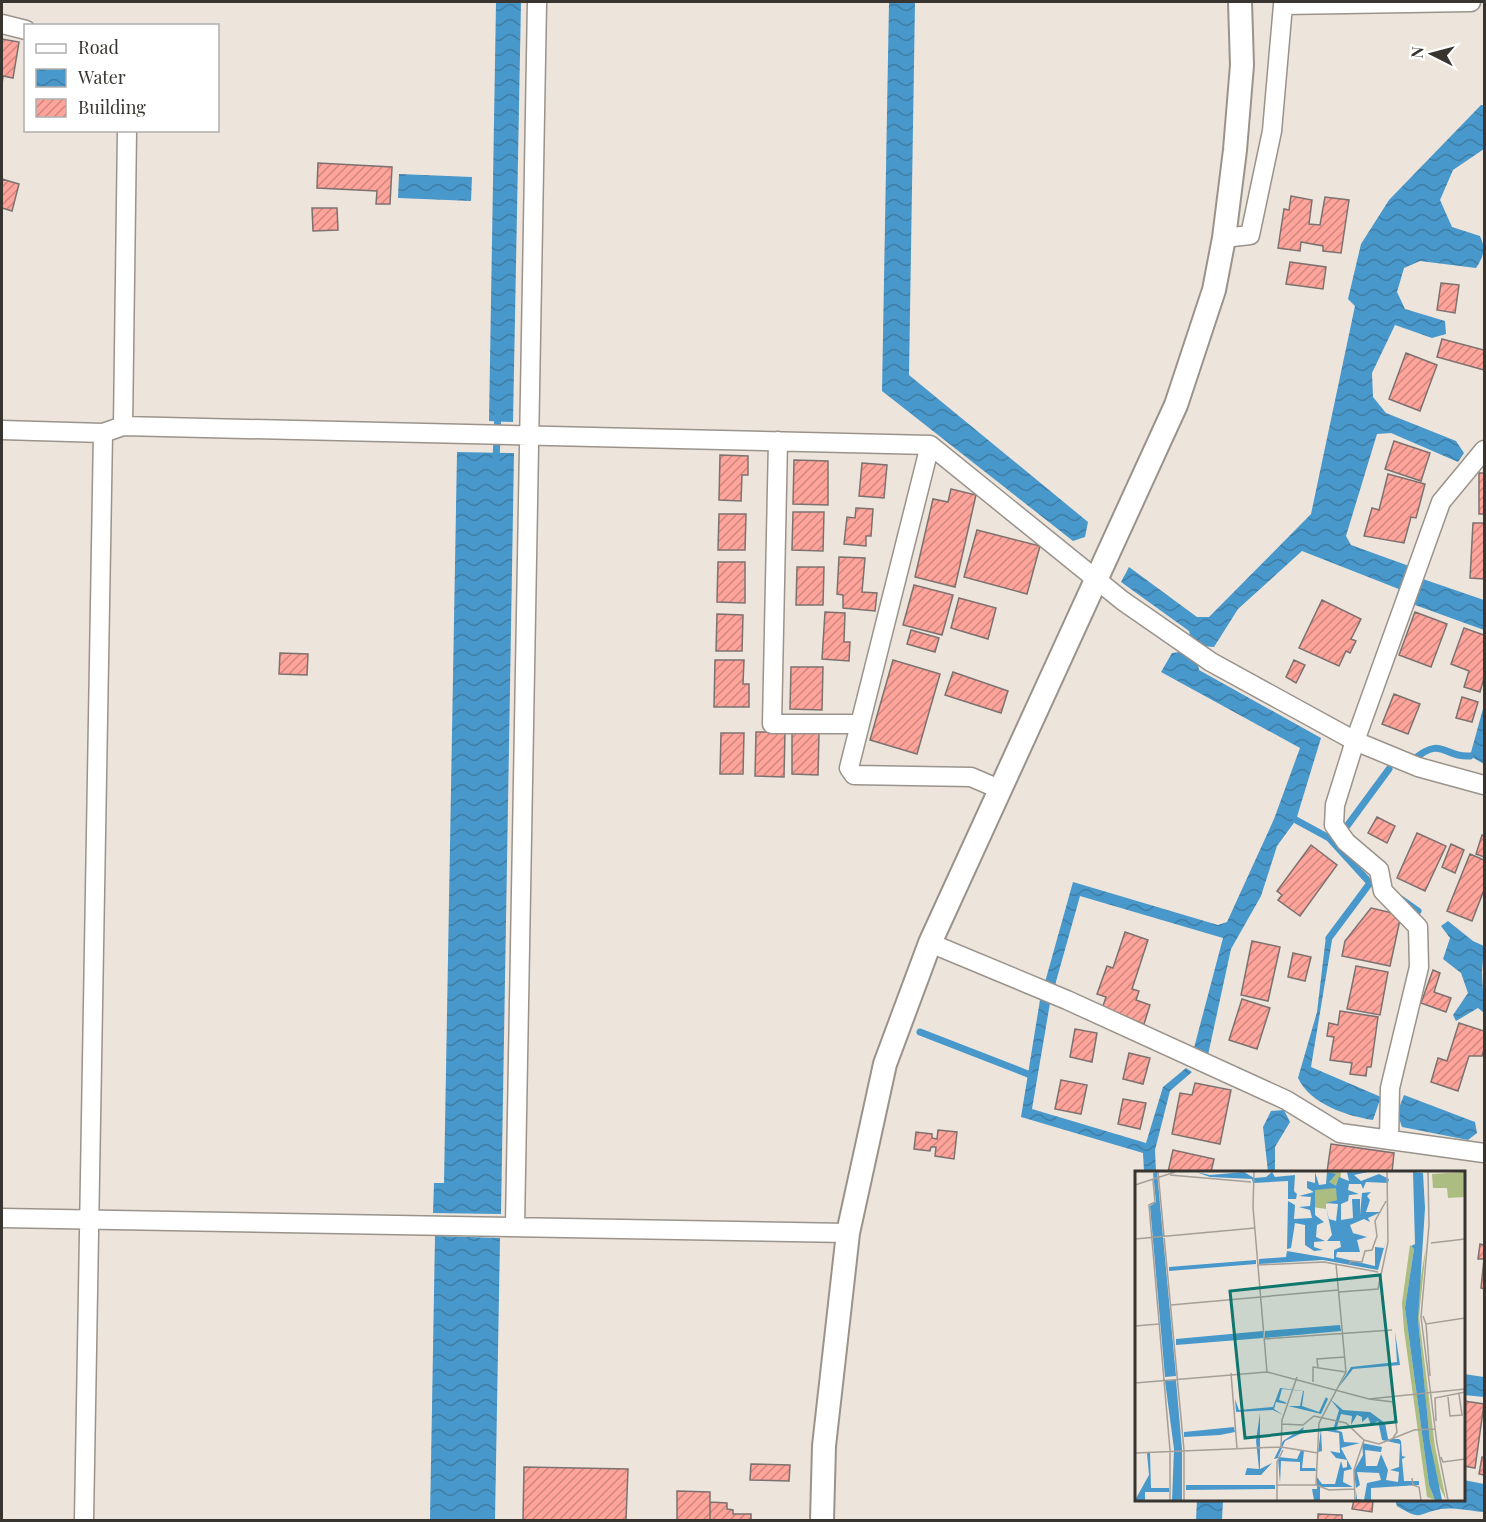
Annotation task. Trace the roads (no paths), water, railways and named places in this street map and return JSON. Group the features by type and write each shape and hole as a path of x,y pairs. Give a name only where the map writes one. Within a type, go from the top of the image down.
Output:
{"street":[{"path":"515,1226 537,2"},
{"path":"822,1521 824,1446 848,1233 885,1064 930,943 1176,405 1214,290 1224,238 1235,150 1242,65 1240,2"},
{"path":"1224,238 1250,235 1272,131 1283,5 1471,2"},
{"path":"2,24 24,30"},
{"path":"123,426 127,132"},
{"path":"2,430 103,433 123,426 930,445 1097,579 1211,662 1355,741 1418,767 1485,784"},
{"path":"84,1521 103,433"},
{"path":"778,441 772,724 860,724"},
{"path":"930,445 849,768 854,775 971,777 999,789"},
{"path":"1389,1140 1390,1088 1419,967 1418,927 1383,891 1379,870 1346,842 1334,825 1335,805 1355,741 1441,502 1485,450"},
{"path":"930,943 1048,992 1286,1100 1340,1133 1485,1153"},
{"path":"2,1218 848,1233"}],"water":[{"path":"496,2 521,2 513,422 489,421"},
{"path":"889,2 915,2 909,375 1088,522 1085,537 1073,541 882,391"},
{"path":"1481,105 1484,105 1484,149 1453,170 1440,200 1452,227 1480,236 1483,245 1481,260 1476,268 1420,261 1404,268 1397,292 1405,309 1445,321 1446,334 1432,338 1395,325 1372,373 1373,397 1386,413 1456,441 1464,453 1458,462 1391,433 1377,434 1346,536 1351,545 1409,566 1420,578 1484,600 1484,630 1415,605 1414,595 1302,551 1238,609 1214,647 1202,646 1191,638 1189,631 1121,582 1129,567 1197,617 1209,617 1311,514 1355,306 1348,299 1361,244 1389,200"},
{"path":"399,174 472,177 471,201 398,198"},
{"path":"457,452 514,453 501,1214 433,1213 434,1183 444,1183"},
{"path":"1180,652 1198,663 1199,670 1321,738 1296,820 1277,846 1261,896 1231,949 1208,1055 1194,1048 1223,938 1080,896 1050,1003 1032,1109 1146,1143 1163,1087 1186,1068 1192,1072 1170,1091 1155,1150 1156,1171 1144,1171 1143,1153 1021,1117 1040,1000 1073,882 1218,925 1227,922 1274,819 1300,748 1161,672 1172,653"},
{"path":"1484,705 1484,764 1470,756"},
{"path":"1448,921 1473,941 1484,946 1482,972 1484,1013 1478,1008 1456,1021 1453,1015 1468,993 1461,973 1443,959 1450,938 1441,926"},
{"path":"1326,936 1332,940 1311,1067 1381,1097 1373,1120 1341,1112 1320,1102 1311,1095 1298,1078 1317,1012"},
{"path":"1404,1095 1475,1122 1477,1133 1468,1140 1402,1127 1397,1113"},
{"path":"1284,1110 1290,1122 1275,1147 1275,1171 1268,1171 1263,1127 1271,1111"},
{"path":"435,1236 500,1238 495,1520 430,1520"},
{"path":"1465,1374 1484,1377 1484,1397 1465,1395"},
{"path":"1465,1480 1484,1484 1484,1512 1446,1509 1416,1515 1397,1506 1395,1501 1465,1501"},
{"path":"1197,1501 1223,1501 1222,1520 1196,1520"}],"waterway":[{"path":"496,461 498,412"},
{"path":"1413,760 1437,748 1461,756 1470,756"},
{"path":"1347,826 1389,769"},
{"path":"1296,820 1329,838 1370,883 1329,938"},
{"path":"1401,899 1418,911"},
{"path":"920,1032 1028,1074"}]}
